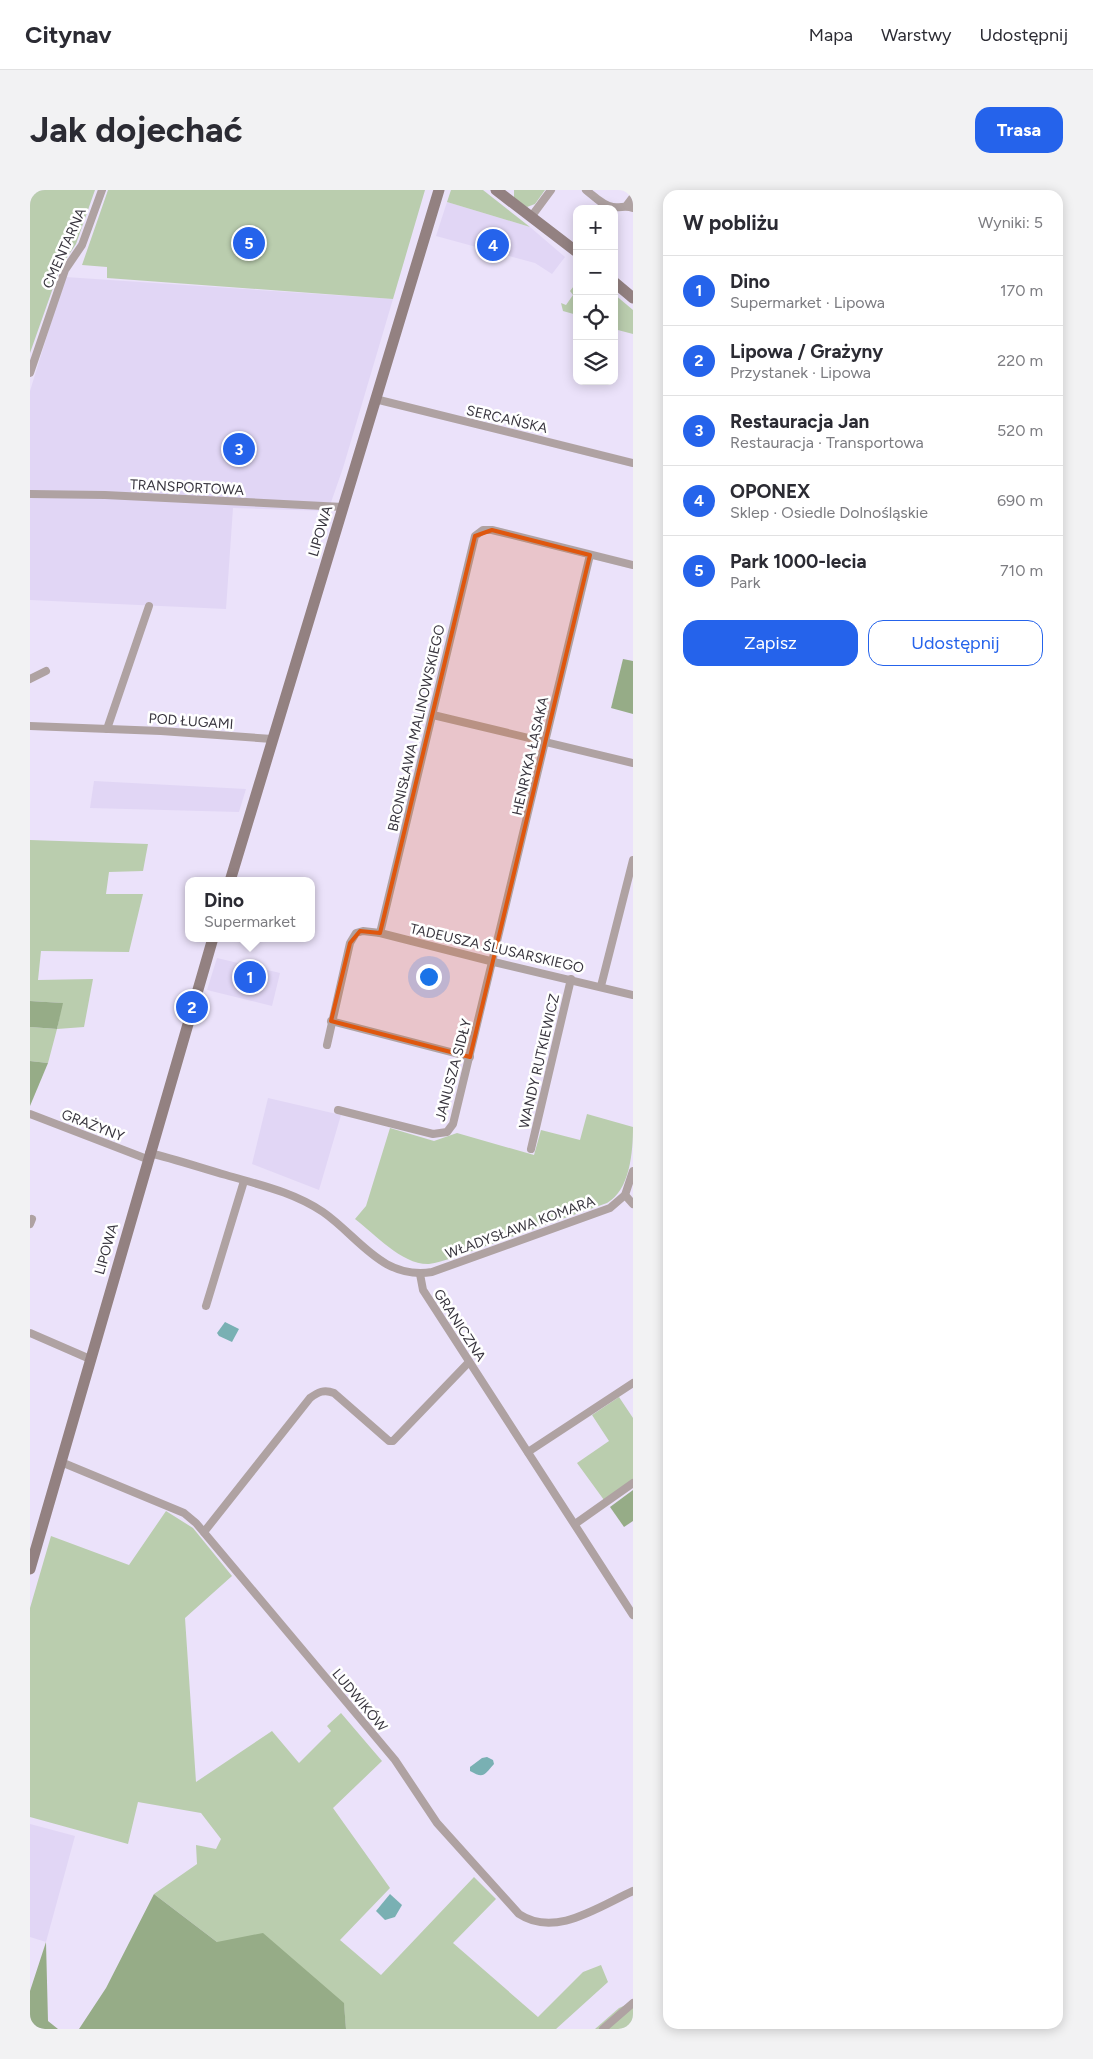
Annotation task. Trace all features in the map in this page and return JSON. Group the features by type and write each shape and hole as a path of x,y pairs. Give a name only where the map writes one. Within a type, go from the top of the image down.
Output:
{"main road":[{"name":"LIPOWA","path":"231,877 438,190"},
{"path":"496,190 574,250"},
{"path":"618,285 633,298"},
{"name":"LIPOWA","path":"30,1569 211,942"}],"street":[{"name":"CMENTARNA","path":"30,373 65,270 82,245 102,190"},
{"path":"531,217 551,190"},
{"path":"586,190 612,207 630,207 633,197"},
{"name":"SERCAŃSKA","path":"376,399 633,463"},
{"name":"TRANSPORTOWA","path":"30,494 105,495 343,507"},
{"name":"BRONISŁAWA MALINOWSKIEGO","path":"380,933 474,539 480,532 492,530 590,555"},
{"path":"590,555 633,565"},
{"name":"HENRYKA ŁASAKA","path":"494,962 590,555"},
{"path":"107,729 149,606"},
{"path":"30,679 46,671"},
{"path":"433,715 633,764"},
{"name":"POD ŁUGAMI","path":"30,726 272,739"},
{"path":"601,986 633,860"},
{"name":"TADEUSZA ŚLUSARSKIEGO","path":"331,1021 350,943 356,933 368,931 633,994"},
{"name":"JANUSZA SIDŁY","path":"338,1110 433,1134 443,1134 453,1124 494,962"},
{"name":"WANDY RUTKIEWICZ","path":"531,1149 571,979"},
{"path":"327,1045 331,1021 470,1057"},
{"name":"GRAŻYNY","path":"30,1114 148,1156"},
{"path":"148,1156 287,1192 324,1213 389,1267 402,1272 420,1274"},
{"path":"633,1171 625,1195 633,1204"},
{"path":"206,1306 244,1181"},
{"name":"WŁADYSŁAWA KOMARA","path":"420,1274 432,1272 602,1211 619,1203 625,1195"},
{"name":"GRANICZNA","path":"420,1274 423,1290 633,1615"},
{"path":"30,1333 90,1359"},
{"path":"204,1532 310,1398 316,1393 327,1390 334,1393 389,1441 393,1441 469,1362"},
{"path":"528,1452 633,1383"},
{"name":"LUDWIKÓW","path":"61,1462 184,1513 204,1532 395,1760 437,1823 519,1914 535,1922 554,1924 574,1918 633,1891"},
{"path":"575,1524 633,1483"},
{"path":"603,2029 633,2003"}],"highlighted area":[{"path":"492,530 590,555 470,1057 331,1021 350,943 360,931 380,933 475,536"}],"shaded area":[{"path":"30,190 95,190 76,244 60,268 30,353"},
{"path":"108,190 425,190 393,299 107,278 107,267 82,265"},
{"path":"451,190 483,190 530,227 447,202"},
{"path":"514,190 545,190 535,204 527,207 514,198"},
{"path":"447,202 530,227 565,257 552,274 535,263 436,236"},
{"path":"65,277 393,299 343,468 328,511 233,508 226,609 30,600 30,391"},
{"path":"573,295 573,314 563,311 561,303 566,305"},
{"path":"618,297 633,310 633,334 618,330"},
{"path":"623,659 633,661 633,714 611,708"},
{"path":"94,781 246,789 239,812 90,808"},
{"path":"30,840 148,844 143,871 109,872 106,894 143,894 129,952 41,951 38,980 93,979 84,1027 57,1029 62,1003 30,1001"},
{"path":"217,958 280,973 272,1006 207,990"},
{"path":"30,1001 63,1003 57,1029 30,1027"},
{"path":"30,1027 57,1029 48,1063 30,1061"},
{"path":"30,1061 48,1063 30,1106"},
{"path":"268,1098 341,1115 319,1190 252,1164"},
{"path":"587,1114 633,1127 629,1169 621,1189 607,1203 452,1258 429,1264 409,1260 389,1248 355,1219 366,1206 390,1128 434,1141 457,1133 534,1155 541,1130 580,1140"},
{"path":"225,1322 239,1329 232,1342 219,1336 217,1333"},
{"path":"619,1397 633,1418 633,1479 604,1500 577,1463 609,1441 592,1415"},
{"path":"633,1490 633,1521 624,1527 610,1507"},
{"path":"166,1511 193,1528 232,1576 185,1618 196,1782 272,1731 299,1763 331,1731 327,1726 341,1713 382,1761 333,1808 390,1888 340,1940 381,1975 474,1877 496,1899 453,1943 538,2017 583,1972 601,1965 608,1982 556,2029 346,2029 344,2005 217,1942 154,1894 197,1864 196,1845 216,1849 221,1839 201,1813 138,1802 128,1844 30,1817 30,1608 51,1536 129,1565"},
{"path":"487,1757 493,1760 494,1764 486,1773 478,1775 470,1771 470,1767 482,1758"},
{"path":"30,1824 75,1836 46,1942 30,1937"},
{"path":"154,1894 217,1942 263,1933 344,2003 346,2029 79,2029 106,1988"},
{"path":"390,1894 402,1905 395,1917 385,1920 376,1911"},
{"path":"46,1942 48,2021 58,2029 30,2029 30,1991"},
{"path":"633,2002 633,2029 595,2029 619,2008"}],"place":[{"name":"Park 1000-lecia","path":"249,243"},
{"name":"OPONEX","path":"493,245"},
{"name":"Restauracja Jan","path":"239,449"},
{"name":"Dino","path":"250,977"},
{"name":"Lipowa / Grażyny","path":"192,1007"}]}
